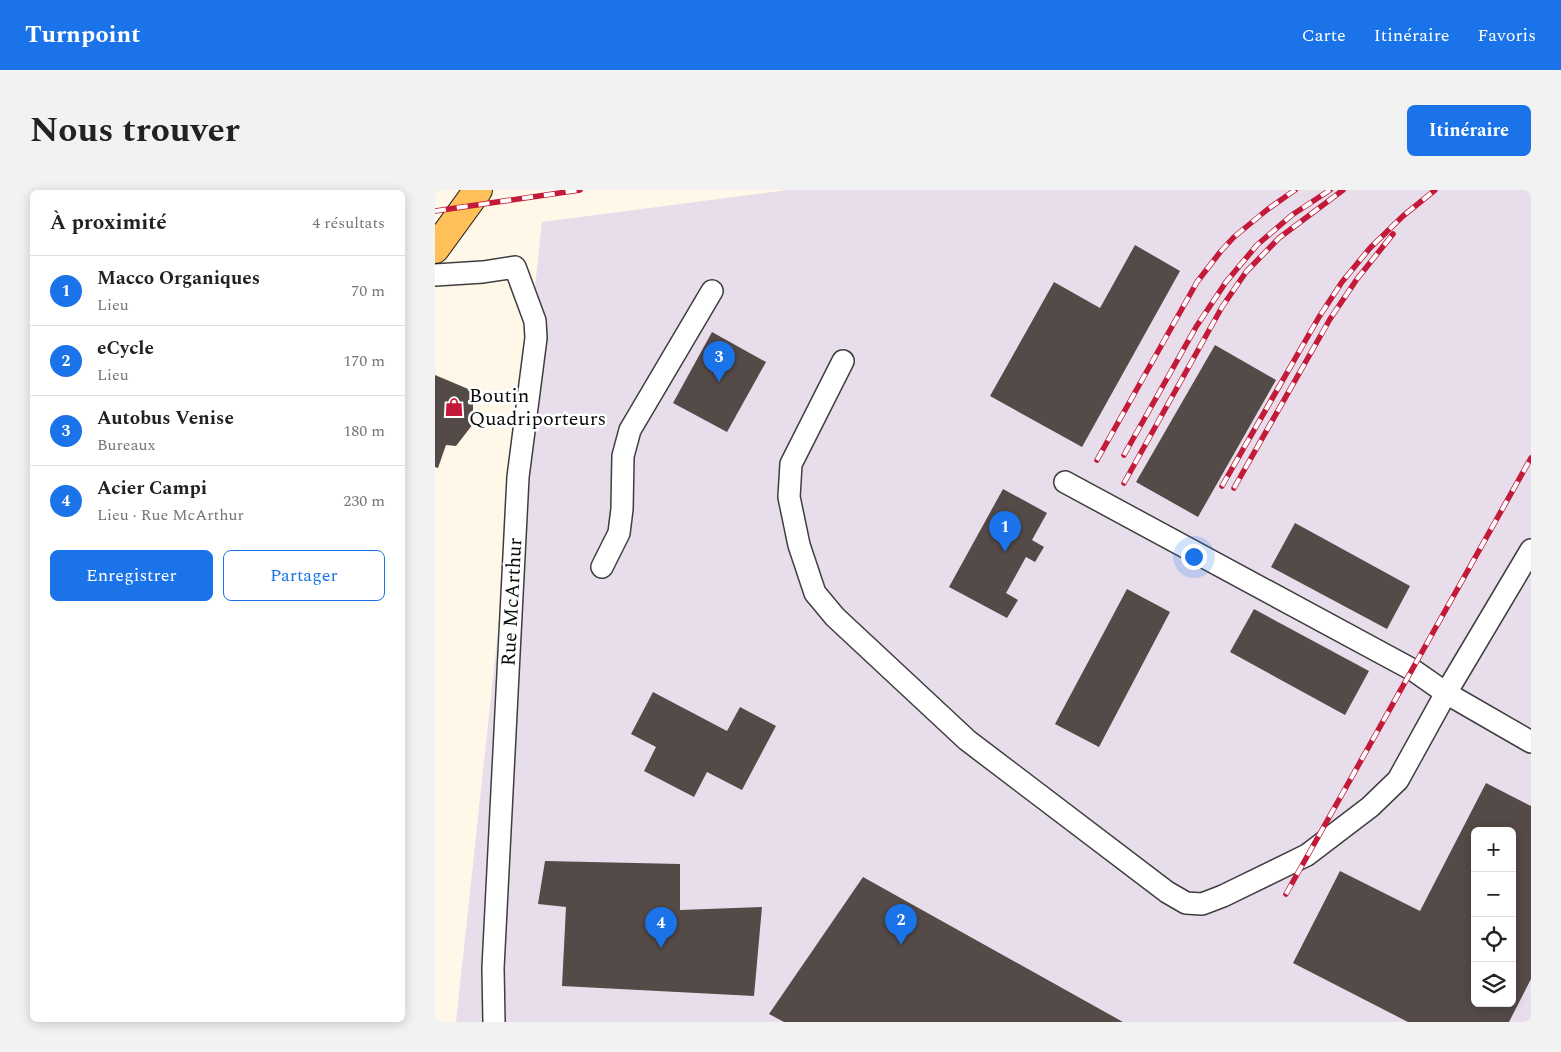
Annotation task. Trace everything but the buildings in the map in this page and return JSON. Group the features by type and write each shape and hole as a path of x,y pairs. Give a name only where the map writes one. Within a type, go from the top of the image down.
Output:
{"main road":[{"path":"435,249 478,190"}],"street":[{"name":"Rue McArthur","path":"435,275 483,272 515,267 535,321 536,338 518,477 493,968 494,1022"},
{"path":"602,567 619,533 622,509 623,456 630,430 712,291"},
{"path":"843,361 791,464 789,496 799,545 815,593 835,617 967,740 1167,892 1186,903 1202,904 1223,896 1307,855 1341,831 1398,780 1446,692 1531,550"},
{"path":"1065,482 1413,670 1446,692 1531,742"}],"shaded area":[{"path":"787,190 1531,190 1531,1022 456,1022 542,222"}],"railway":[{"path":"435,211 580,190"},
{"path":"1097,460 1197,282 1234,237 1295,190"},
{"path":"1124,455 1196,327 1226,282 1257,245 1292,215 1330,190"},
{"path":"1124,483 1222,307 1246,272 1279,238 1343,190"},
{"path":"1222,486 1319,317 1342,282 1370,248 1403,216 1435,190"},
{"path":"1234,488 1330,319 1357,279 1393,234"},
{"path":"1286,894 1531,458"}],"place":[{"name":"Autobus Venise","path":"719,382"},
{"name":"Boutin Quadriporteurs","path":"454,407"},
{"name":"Macco Organiques","path":"1005,552"},
{"name":"eCycle","path":"901,945"},
{"name":"Acier Campi","path":"661,948"}]}
